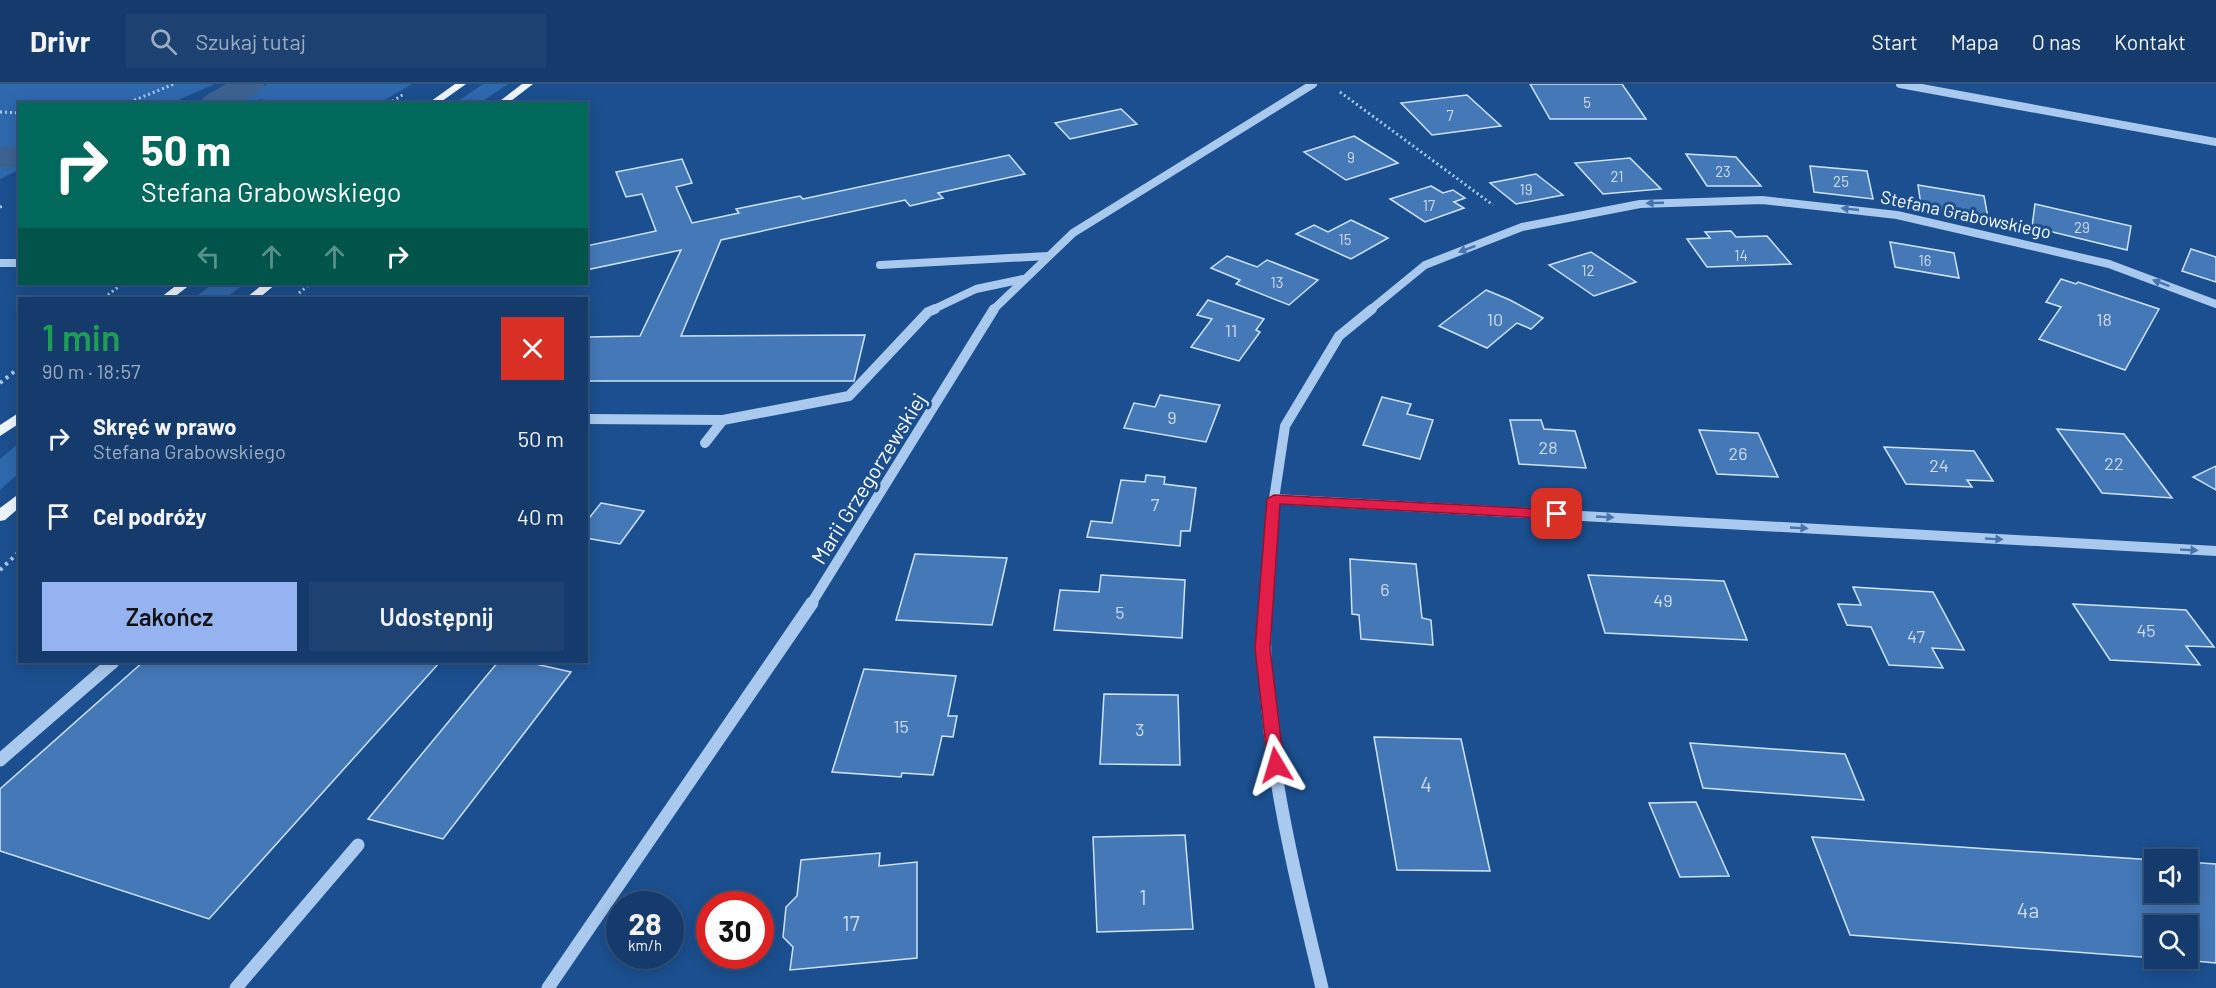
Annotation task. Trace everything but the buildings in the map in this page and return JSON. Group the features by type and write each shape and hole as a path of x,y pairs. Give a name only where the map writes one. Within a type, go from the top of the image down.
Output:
{"main road":[{"path":"434,102 461,84"},
{"path":"503,102 528,84"},
{"path":"167,297 184,285"},
{"path":"253,297 269,285"},
{"path":"0,432 18,418"},
{"path":"0,516 18,500"}],"street":[{"name":"Marii Grzegorzewskiej","path":"548,988 809,608 996,305 1073,234 1313,84"},
{"path":"1900,84 2216,142"},
{"name":"Stefana Grabowskiego","path":"1322,988 1281,812 1263,648 1274,499 1285,426 1339,336 1425,265 1522,227 1651,203 1762,200 1897,214 2109,264 2216,304"},
{"path":"880,265 992,256 1048,256"},
{"path":"0,263 18,263"},
{"path":"588,419 723,420 849,396 928,312 976,289 1023,279"},
{"path":"705,443 723,420"},
{"path":"1274,499 2216,551"},
{"path":"0,760 112,663"},
{"path":"236,988 358,845"}],"path":[{"path":"130,102 174,84"},
{"path":"1338,91 1501,211"},
{"path":"0,112 18,113"},
{"path":"105,297 121,285"},
{"path":"0,383 18,369"},
{"path":"0,570 18,553"}],"shaded area":[{"path":"0,84 215,84 173,102 18,102 18,170 0,179"},
{"path":"268,84 412,84 382,102 276,102 260,99 254,102 235,102"},
{"path":"483,84 508,84 481,102 456,102"},
{"path":"212,285 243,285 227,297 195,297"},
{"path":"18,444 18,474 0,490 0,459"}],"waterway":[{"path":"218,102 249,84"},
{"path":"0,157 18,157"}],"route":[{"path":"1276,765 1263,648 1274,499 1557,514"}]}
